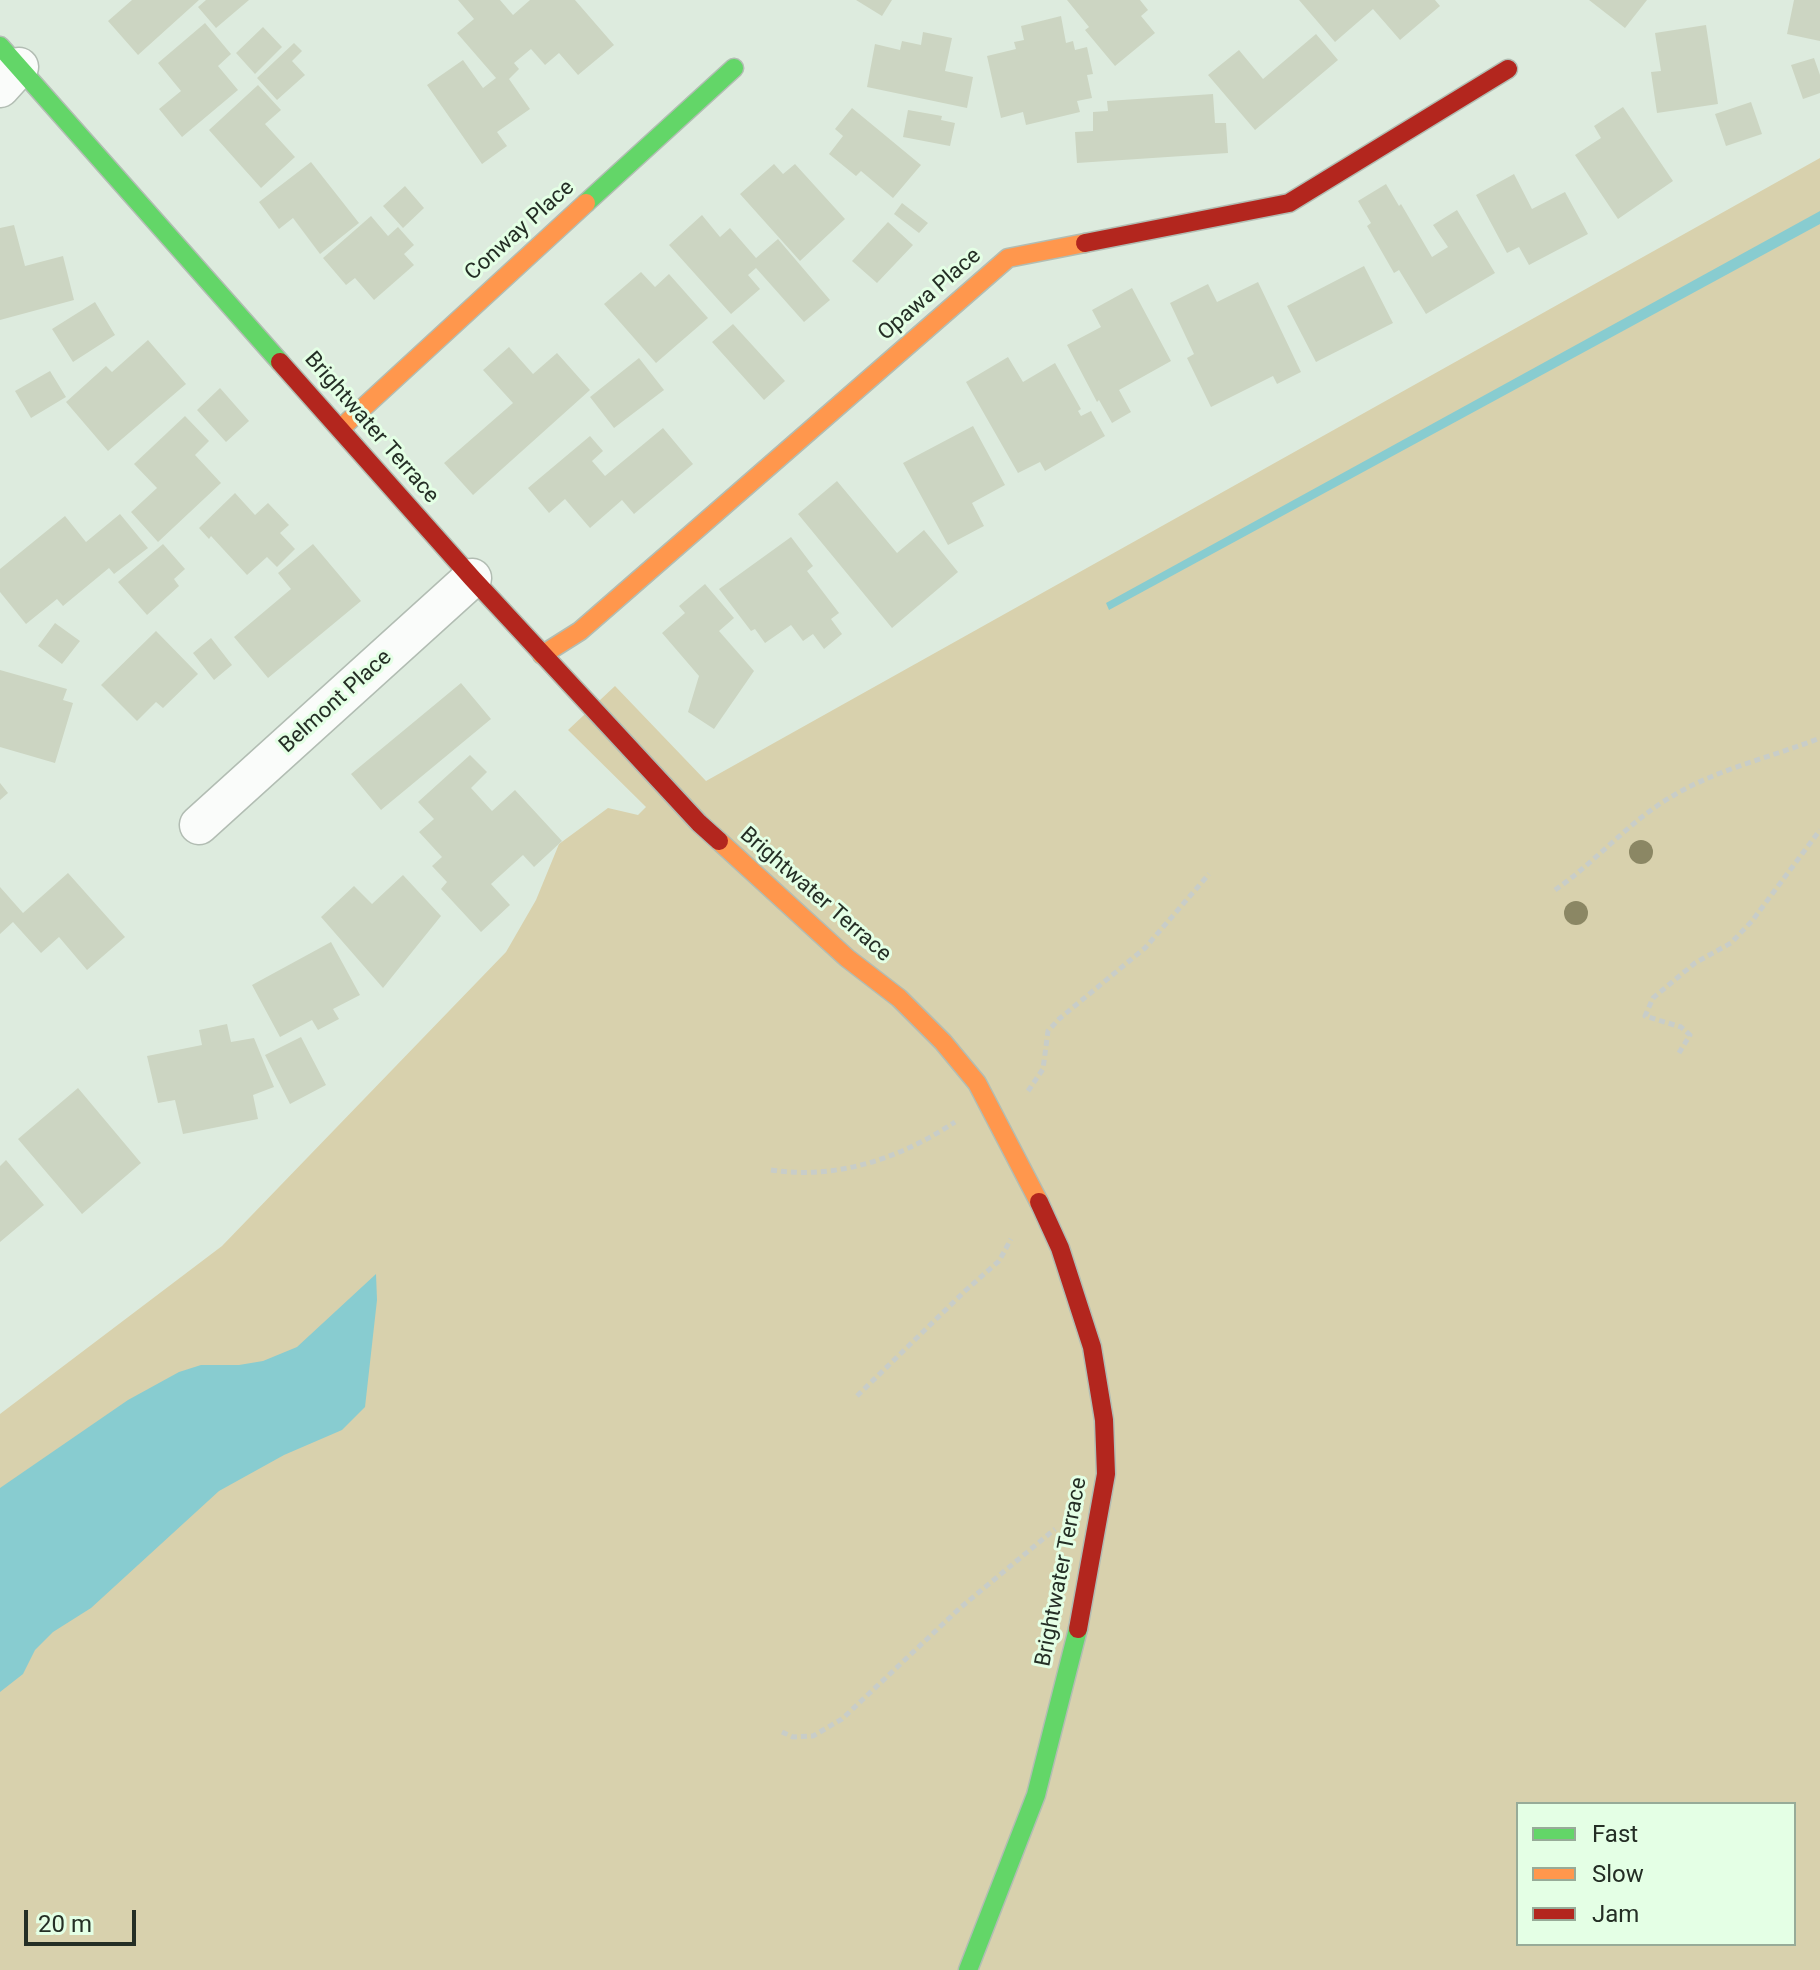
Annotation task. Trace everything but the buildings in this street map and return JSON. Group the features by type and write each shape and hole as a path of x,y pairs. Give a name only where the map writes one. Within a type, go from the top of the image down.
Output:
{"street":[{"name":"Brightwater Terrace","path":"6,67 699,823 847,958 899,998 943,1042 988,1101 1053,1228 1092,1347 1104,1420 1106,1474 1076,1642 1036,1795 968,1970"},
{"name":"Conway Place","path":"340,429 734,68"},
{"name":"Opawa Place","path":"542,655 580,631 1008,258 1289,203 1508,69"},
{"name":"Belmont Place","path":"199,825 472,578"}],"path":[{"path":"1555,890 1598,858 1652,809 1675,794 1715,774 1820,738"},
{"path":"1679,1053 1690,1035 1681,1027 1645,1016 1653,998 1695,963 1731,943 1781,885 1820,830"},
{"path":"771,1170 796,1174 852,1169 931,1139 988,1101"},
{"path":"782,1732 793,1737 813,1736 842,1719 960,1608 1080,1507 1103,1492"}],"shaded area":[{"path":"1820,158 1820,1970 0,1970 0,1414 222,1246 506,952 536,900 559,844 608,808 638,815 646,807 568,730 615,686 706,781"}],"water":[{"path":"1820,211 1820,224 1109,610 1106,603"},
{"path":"376,1274 377,1300 365,1407 342,1430 284,1455 219,1491 91,1608 53,1632 35,1650 23,1674 0,1692 0,1488 128,1400 179,1372 201,1365 239,1365 263,1361 297,1347"}],"traffic: fast":[{"path":"0,46 280,362"},
{"path":"586,203 734,68"},
{"path":"968,1970 1036,1795 1078,1629"}],"traffic: slow":[{"path":"340,429 586,203"},
{"path":"542,655 580,631 1008,258 1085,243"},
{"path":"719,841 847,958 899,998 943,1042 977,1083 1039,1202"}],"traffic: jam":[{"path":"1085,243 1289,203 1508,69"},
{"path":"280,362 472,578 719,841"},
{"path":"1039,1202 1060,1248 1092,1347 1104,1420 1106,1474 1078,1629"}]}
